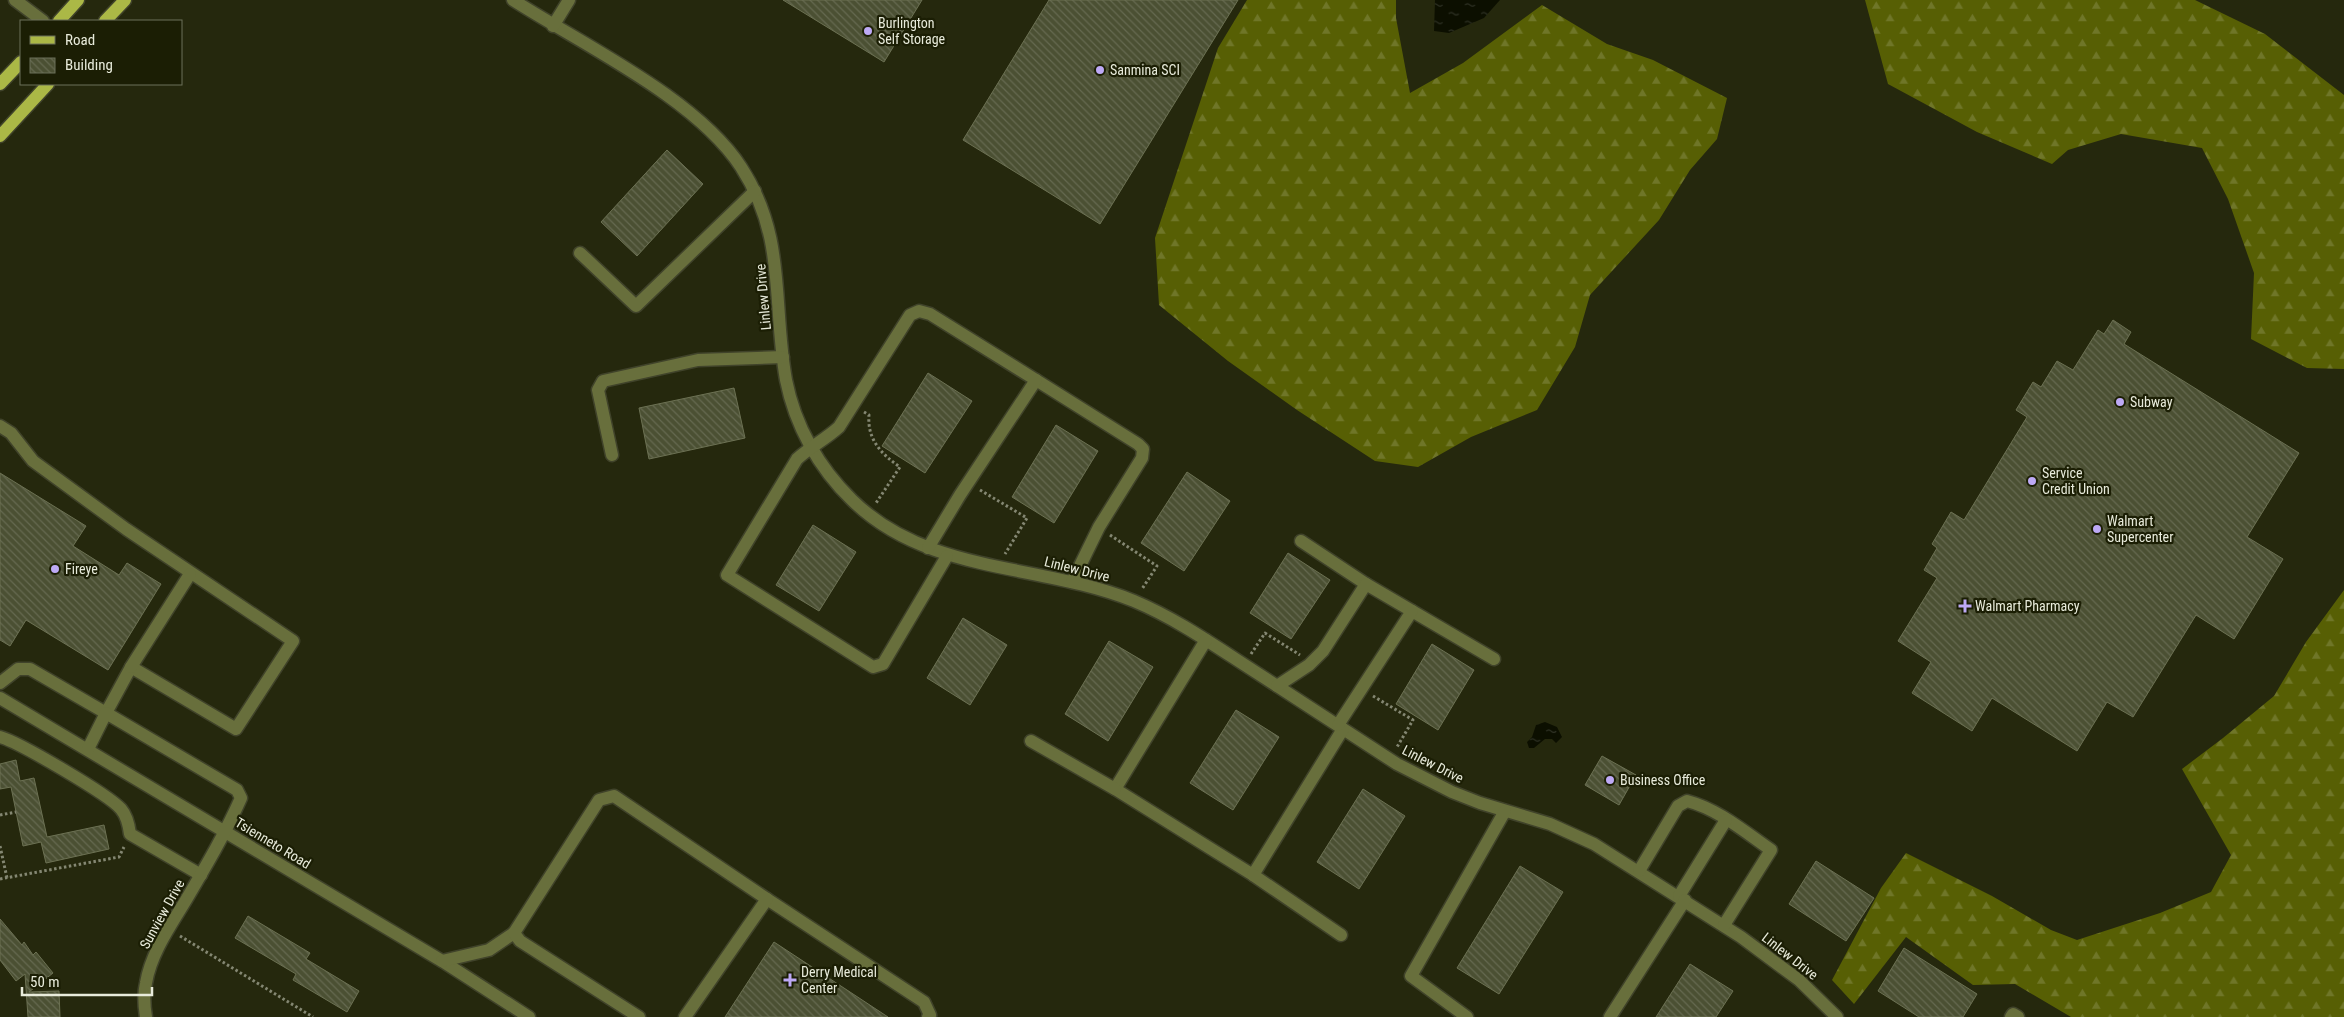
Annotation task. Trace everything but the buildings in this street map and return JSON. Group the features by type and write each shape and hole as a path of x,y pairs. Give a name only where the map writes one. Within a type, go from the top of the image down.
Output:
{"main road":[{"path":"60,20 78,0"},
{"path":"106,20 124,0"},
{"path":"0,84 20,63"},
{"path":"0,136 47,85"}],"street":[{"path":"15,0 42,20"},
{"name":"Linlew Drive","path":"513,0 644,80 695,118 719,139 739,164 756,191 767,221 775,253 783,357 792,404 810,447 833,481 868,515 896,534 947,556 1072,582 1133,601 1180,624 1424,778 1459,794 1572,833 1639,871 1724,925 1799,980 1837,1017"},
{"path":"553,26 569,0"},
{"path":"580,253 636,306 756,191"},
{"path":"947,556 884,664 873,668 727,575 797,460 810,447 829,436 839,427 910,314 920,311 930,314 1138,444 1143,449 1142,458 1099,527 1072,582"},
{"path":"612,455 598,390 603,382 698,360 783,357"},
{"path":"928,548 968,482 1036,380"},
{"path":"0,426 11,433 33,461 190,574 293,641 236,730 131,667"},
{"path":"1300,541 1366,584 1494,659"},
{"path":"88,749 131,667 190,574"},
{"path":"1277,686 1312,662 1323,651 1366,584"},
{"path":"1253,875 1341,727 1361,689 1412,611"},
{"path":"1115,790 1206,640"},
{"path":"0,683 18,669 30,669 106,713"},
{"name":"Tsienneto Road","path":"0,698 442,961 529,1017"},
{"name":"Sunview Drive","path":"106,713 237,790 241,798 226,832 169,929 152,962 146,982 144,1000 146,1017"},
{"path":"0,737 20,744 113,801 126,819 130,834 201,874"},
{"path":"1031,741 1253,875 1341,935"},
{"path":"442,961 488,950 514,933 599,800 614,796 924,1002 930,1015 928,1017"},
{"path":"1639,871 1678,806 1687,801 1697,804 1726,820 1771,850 1724,925"},
{"path":"1467,1017 1411,976 1505,811"},
{"path":"1610,1017 1682,898 1726,820"},
{"path":"685,1017 768,898"},
{"path":"514,933 520,941 638,1017"},
{"path":"2011,1017 2013,1014 2018,1017"}],"path":[{"path":"853,404 869,414 871,435 877,447 900,467 876,504"},
{"path":"968,482 1027,518 1004,556"},
{"path":"1099,527 1157,566 1140,592"},
{"path":"1251,655 1265,633 1312,662"},
{"path":"1361,689 1413,720 1397,748"},
{"path":"0,815 16,812"},
{"path":"0,879 119,858 130,834"},
{"path":"0,846 7,878"},
{"path":"169,929 313,1017"}],"green space":[{"path":"1247,0 1396,0 1396,18 1410,93 1463,63 1542,5 1607,44 1653,60 1727,98 1717,139 1690,170 1659,220 1590,295 1575,347 1537,410 1471,437 1418,467 1375,461 1297,410 1228,361 1159,305 1155,238 1218,48"},
{"path":"1865,0 2195,0 2265,34 2344,95 2344,369 2307,368 2251,339 2254,273 2228,199 2202,148 2121,134 2068,150 2052,164 1977,132 1888,84"},
{"path":"2344,590 2344,1017 2071,1017 2015,984 1973,985 1906,937 1854,1004 1832,980 1881,888 1906,853 1992,896 2051,930 2077,940 2160,913 2211,892 2231,855 2182,769 2274,696 2306,642"}],"water":[{"path":"1435,0 1500,0 1484,18 1449,33 1434,31"},
{"path":"1545,722 1557,727 1562,737 1556,743 1552,739 1545,739 1534,748 1529,748 1527,742 1532,737 1536,725"}],"place":[{"name":"Burlington Self Storage","path":"868,31"},
{"name":"Sanmina SCI","path":"1100,70"},
{"name":"Subway","path":"2120,402"},
{"name":"Service Credit Union","path":"2032,481"},
{"name":"Walmart Supercenter","path":"2097,529"},
{"name":"Fireye","path":"55,569"},
{"name":"Walmart Pharmacy","path":"1965,606"},
{"name":"Business Office","path":"1610,780"},
{"name":"Derry Medical Center","path":"790,980"}]}
